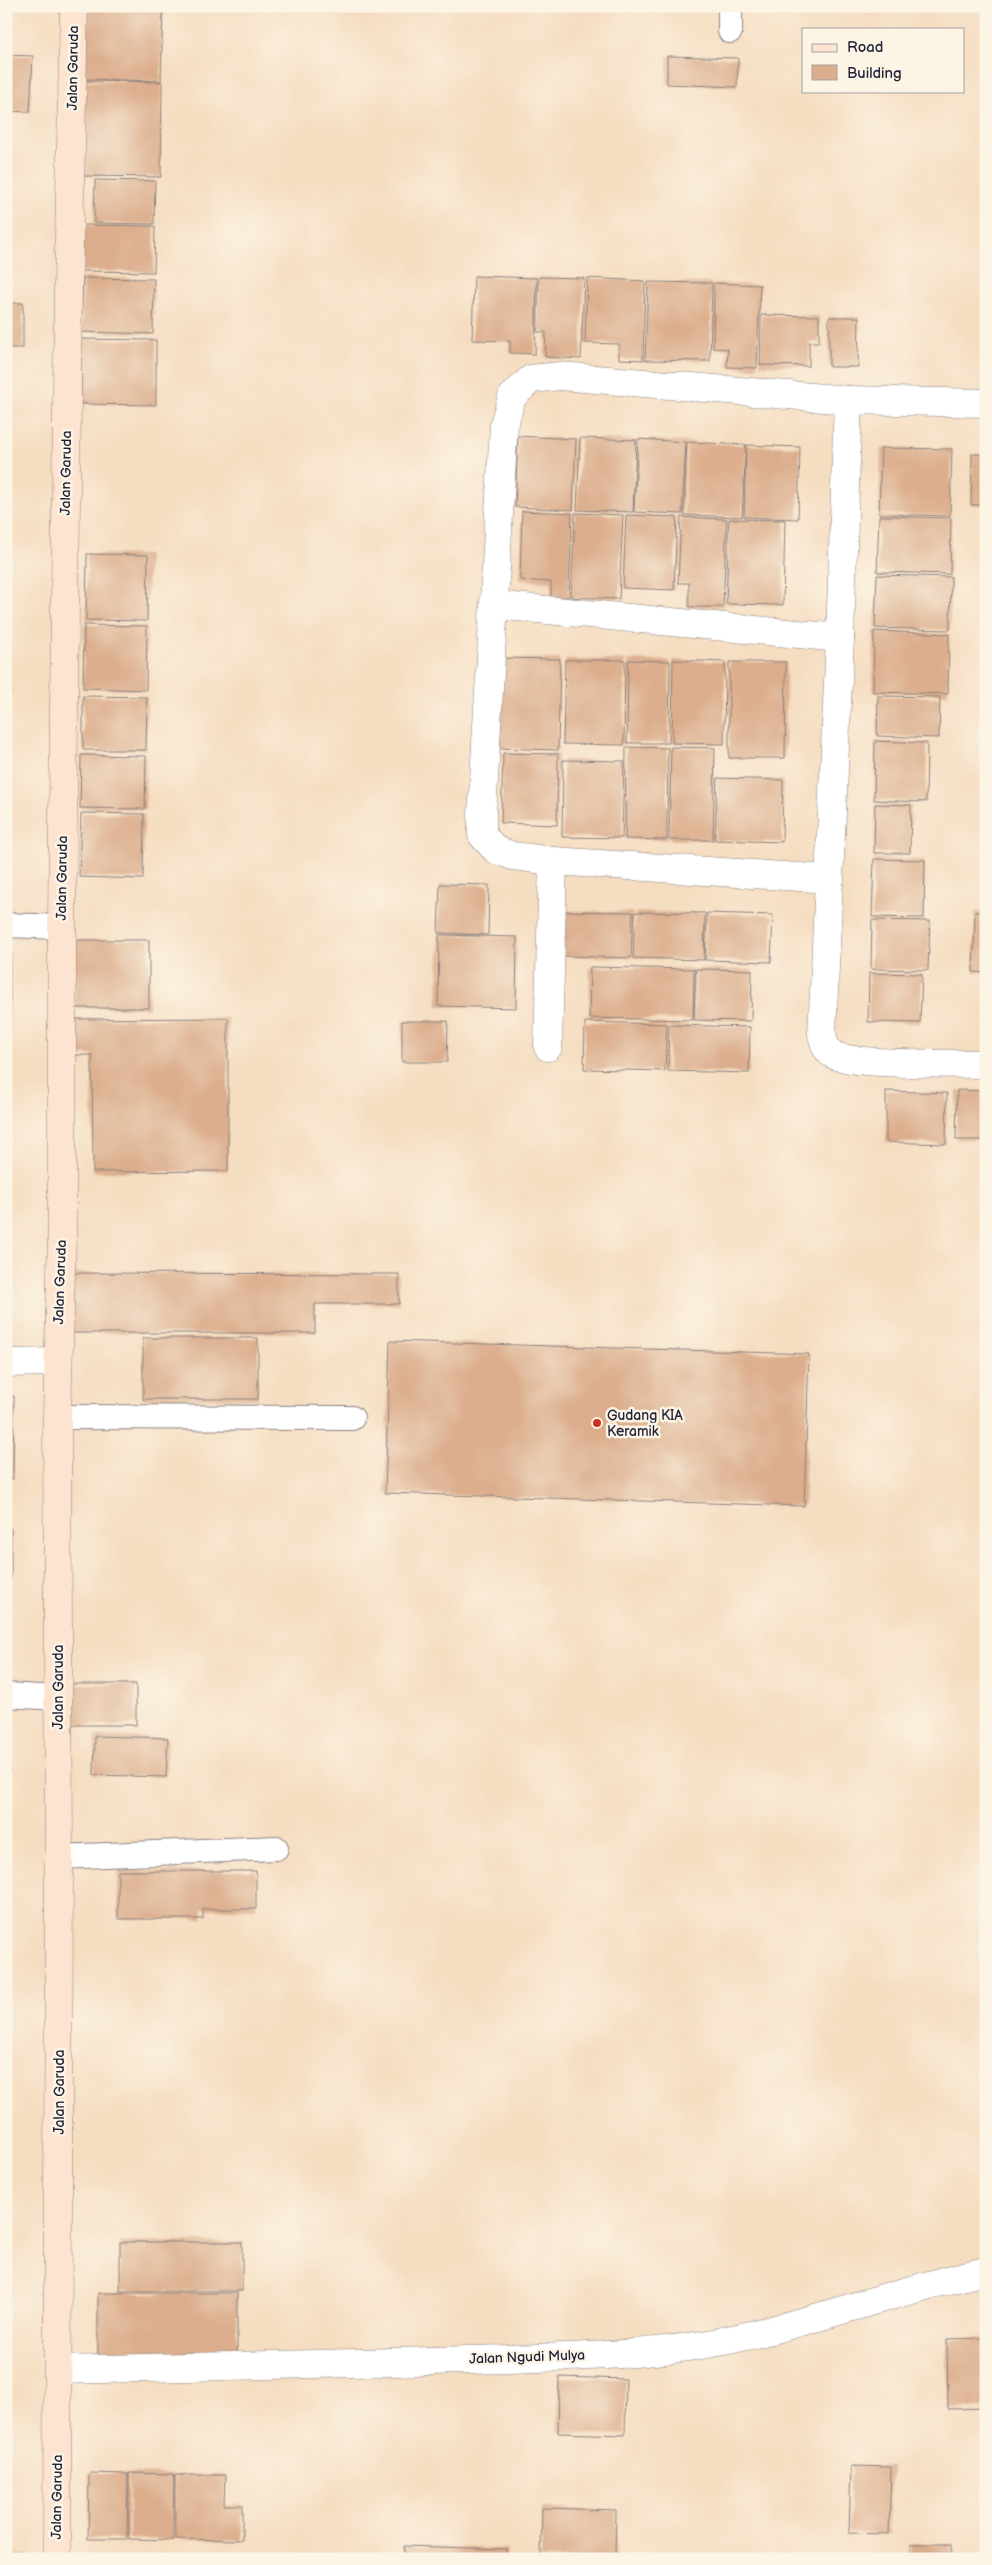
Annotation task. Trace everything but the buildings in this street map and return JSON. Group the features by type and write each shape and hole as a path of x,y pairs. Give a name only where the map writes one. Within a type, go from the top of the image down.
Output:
{"main road":[{"name":"Jalan Garuda","path":"57,2559 60,1857 57,1698 57,1362 62,1236 62,927 68,276 74,6"}],"street":[{"path":"830,880 553,861 512,856 496,850 482,835 504,424 512,397 531,379 560,376 848,400 986,403"},
{"path":"848,400 840,638 822,1034 825,1046 831,1053 855,1060 986,1064"},
{"path":"494,605 840,638"},
{"path":"548,1048 553,861"},
{"path":"6,1363 57,1362"},
{"name":"Jalan Ngudi Mulya","path":"59,2370 497,2359 641,2351 707,2344 758,2332 935,2282 986,2272"}],"lane":[{"path":"730,6 730,31"},
{"path":"6,925 62,927"},
{"path":"57,1417 352,1418"},
{"path":"6,1695 57,1698"},
{"path":"60,1857 276,1848"}],"place":[{"name":"Gudang KIA Keramik","path":"597,1423"}]}
